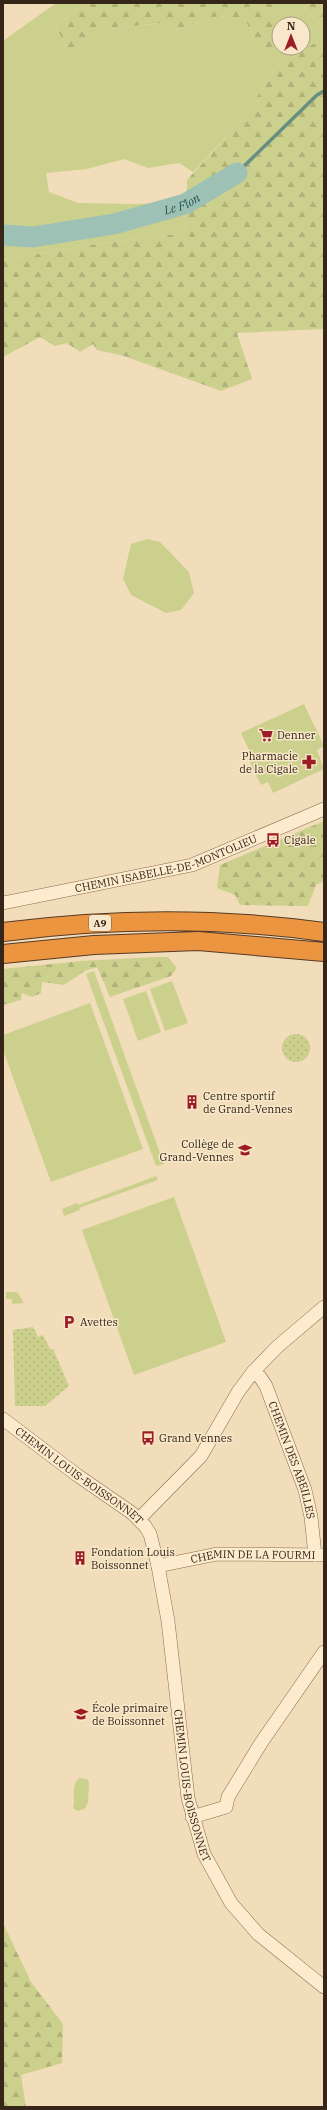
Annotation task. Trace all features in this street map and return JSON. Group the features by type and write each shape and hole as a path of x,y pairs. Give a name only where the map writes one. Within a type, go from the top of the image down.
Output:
{"highway":[{"name":"A9","path":"3,932 93,923 198,921 253,924 324,932"},
{"name":"A9","path":"3,954 64,947 121,944 198,945 324,952"},
{"path":"198,945 324,963"}],"street":[{"name":"CHEMIN ISABELLE-DE-MONTOLIEU","path":"3,903 192,865 324,809"},
{"path":"139,1519 201,1456 238,1392 253,1372 277,1347 324,1307"},
{"name":"CHEMIN DES ABEILLES","path":"253,1372 260,1377 266,1386 305,1490 320,1555"},
{"name":"CHEMIN LOUIS-BOISSONNET","path":"3,1419 139,1519 150,1534 158,1566 168,1621 185,1779 192,1817 204,1854 231,1904 258,1934 324,1987"},
{"name":"CHEMIN DE LA FOURMI","path":"158,1566 217,1554 320,1555"},
{"path":"192,1817 226,1807 228,1796 261,1743 324,1652"}],"green space":[{"path":"56,3 84,3 56,27 73,60 107,29 161,23 164,34 219,16 246,21 260,52 271,50 271,56 293,56 279,65 238,124 193,172 179,163 148,168 124,159 87,169 46,173 49,192 78,203 133,204 186,202 185,233 96,244 3,260 3,41"},
{"path":"84,3 275,3 277,16 271,16 271,50 260,52 246,21 219,16 164,34 161,23 107,29 73,60 56,27"},
{"path":"275,3 300,3 324,29 324,37 311,45 311,16 277,16"},
{"path":"300,3 324,3 324,29"},
{"path":"324,37 324,329 237,333 252,379 221,391 124,356 97,350 93,344 80,352 67,343 55,346 40,337 3,357 3,260 96,244 185,233 187,180 238,124 279,65 293,56 311,56 311,45"},
{"path":"147,539 160,542 189,572 194,593 181,610 166,613 131,595 123,579 131,544"},
{"path":"304,704 324,746 317,750 324,769 273,793 268,782 261,785 245,752 249,750 241,733"},
{"path":"324,821 324,881 316,885 308,906 240,905 235,895 217,888 220,865"},
{"path":"168,957 177,968 171,976 110,997 97,967 85,971 64,985 42,982 41,993 32,997 22,993 21,1000 3,1005 3,969 81,961"},
{"path":"94,971 164,1164 156,1166 86,974"},
{"path":"172,981 188,1023 165,1031 150,989"},
{"path":"146,991 161,1032 138,1041 123,999"},
{"path":"90,1003 143,1149 51,1182 3,1050 3,1035"},
{"path":"296,1034 306,1038 310,1048 306,1058 296,1062 286,1058 282,1048 286,1038"},
{"path":"156,1176 158,1180 79,1208 80,1210 64,1216 62,1209 77,1203 78,1205"},
{"path":"174,1197 226,1342 134,1375 82,1230"},
{"path":"6,1292 17,1292 24,1303 12,1304 12,1299 6,1299"},
{"path":"33,1327 38,1337 43,1335 50,1349 53,1349 69,1386 45,1406 15,1406 13,1330"},
{"path":"79,1778 87,1779 89,1782 88,1802 85,1809 77,1811 73,1808 74,1788 76,1781"},
{"path":"3,1923 31,1982 63,2024 62,2063 21,2075 26,2107 3,2107"}],"waterway":[{"name":"Le Flon","path":"237,173 317,95 324,91"},
{"name":"Le Flon","path":"3,235 33,237 114,224 185,204 237,173"}],"place":[{"name":"Denner","path":"266,735"},
{"name":"Pharmacie de la Cigale","path":"309,762"},
{"name":"Cigale","path":"273,840"},
{"name":"Centre sportif de Grand-Vennes","path":"192,1102"},
{"name":"Collège de Grand-Vennes","path":"245,1150"},
{"name":"Avettes","path":"69,1322"},
{"name":"Grand Vennes","path":"148,1438"},
{"name":"Fondation Louis Boissonnet","path":"80,1558"},
{"name":"École primaire de Boissonnet","path":"81,1714"}]}
